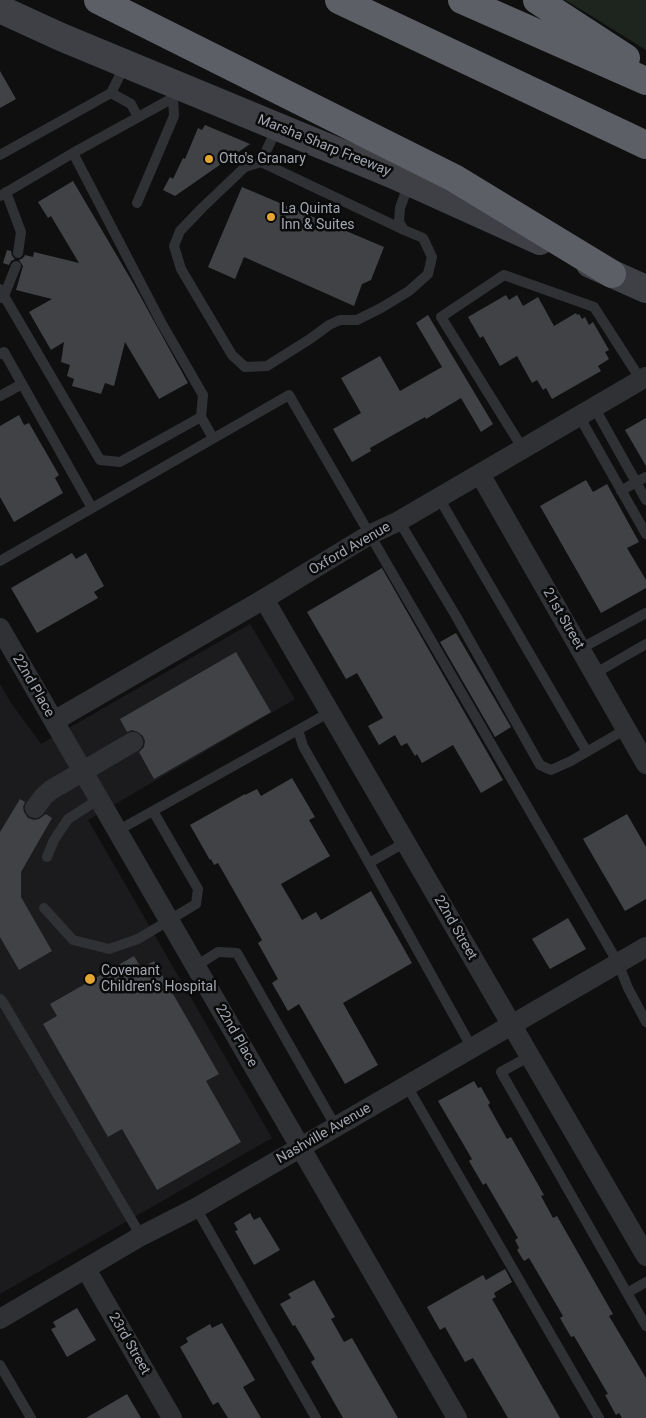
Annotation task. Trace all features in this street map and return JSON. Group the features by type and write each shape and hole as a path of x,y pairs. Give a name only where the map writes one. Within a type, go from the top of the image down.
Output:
{"highway":[{"path":"98,0 454,178 612,274"},
{"path":"340,0 646,145"},
{"path":"462,0 646,81"},
{"path":"537,0 646,72"}],"main road":[{"name":"Marsha Sharp Freeway","path":"0,9 61,38 126,64 175,92 278,127 409,182 646,289"}],"street":[{"name":"Oxford Avenue","path":"54,721 264,599 369,535 399,521 644,379"},
{"name":"21st Street","path":"480,474 646,764"},
{"name":"22nd Street","path":"264,599 646,1256"},
{"name":"22nd Place","path":"0,628 457,1418"},
{"path":"35,808 51,790 133,742"},
{"name":"Nashville Avenue","path":"0,1318 141,1236 196,1208 301,1148 646,947"},
{"name":"23rd Street","path":"86,1269 172,1418"}],"lane":[{"path":"0,155 111,93 126,64"},
{"path":"18,253 21,232 3,194 138,117 175,92"},
{"path":"137,202 174,116 175,92"},
{"path":"111,93 131,104 138,117"},
{"path":"261,162 278,127"},
{"path":"73,153 162,324 203,395 201,416 213,438"},
{"path":"261,162 423,238 432,257 428,274 408,291 357,320 340,320 329,324 310,339 267,366 246,367 232,355 181,269 174,246 180,231 202,208 245,167 261,162"},
{"path":"404,230 399,222 400,208 409,182"},
{"path":"16,266 1,294 100,460 120,462 201,416"},
{"path":"523,449 441,317 504,276 594,307 644,379"},
{"path":"0,354 4,352 92,508"},
{"path":"0,396 22,384"},
{"path":"0,548 3,559 289,395 618,964 646,1022"},
{"path":"587,412 636,482 646,500"},
{"path":"587,412 621,491 646,534"},
{"path":"621,491 646,477"},
{"path":"439,498 587,752"},
{"path":"399,521 456,616 540,765 551,770 626,729"},
{"path":"580,649 646,613"},
{"path":"594,674 646,644"},
{"path":"117,831 330,712"},
{"path":"298,730 303,746 472,1048"},
{"path":"46,857 54,840 68,820 99,798"},
{"path":"44,908 73,940 109,948 138,938 196,904 198,889 153,811"},
{"path":"369,863 406,842"},
{"path":"196,966 218,952 237,953 336,1127"},
{"path":"0,999 141,1236"},
{"path":"530,1056 501,1072 646,1326"},
{"path":"406,1086 599,1418"},
{"path":"196,1208 316,1418"},
{"path":"627,1293 646,1282"},
{"path":"0,1365 31,1418"}],"shaded area":[{"path":"565,0 646,0 646,50 585,12"},
{"name":"Covenant Children’s Hospital","path":"250,624 295,699 88,820 272,1138 0,1294 0,684 11,703 41,744"}],"building":[{"path":"0,71 16,99 0,108"},
{"name":"Otto's Granary","path":"205,125 250,144 175,196 163,190 170,177 173,179 183,158 185,159 198,128 202,130"},
{"path":"73,181 133,283 188,383 159,399 125,342 114,386 105,383 101,394 72,386 74,379 67,376 70,365 61,362 64,342 51,350 29,312 52,299 16,290 23,266 19,260 25,255 33,257 34,252 79,263 51,216 48,218 38,202"},
{"name":"La Quinta Inn & Suites","path":"242,187 384,247 371,280 362,284 354,306 244,257 235,279 208,267"},
{"path":"7,250 11,251 15,259 9,265 3,263"},
{"path":"506,295 509,300 517,295 523,306 538,297 554,326 576,313 582,319 585,317 589,325 593,322 609,350 605,352 609,359 598,366 601,371 552,399 546,388 543,390 537,380 532,383 517,356 500,366 483,336 480,338 468,317"},
{"path":"428,315 493,424 481,432 461,398 426,419 425,417 370,448 371,451 352,462 333,429 361,413 341,378 380,356 400,391 442,367 416,323"},
{"path":"19,415 24,425 29,423 59,475 55,478 63,493 14,522 0,497 0,426"},
{"path":"646,418 646,466 625,430"},
{"path":"586,480 593,492 607,484 639,542 627,548 646,580 646,588 601,613 540,506"},
{"path":"72,553 76,559 86,553 104,586 94,592 98,598 37,633 11,588"},
{"path":"382,568 503,780 481,793 453,745 422,763 407,743 401,746 395,735 379,745 368,726 383,718 357,673 346,679 307,612"},
{"path":"456,633 511,727 495,737 440,642"},
{"path":"236,652 271,712 154,779 139,752 144,747 145,741 143,736 132,730 127,732 120,719"},
{"path":"292,778 315,817 309,820 330,856 281,884 302,920 316,912 321,920 371,891 412,963 343,1003 378,1065 345,1084 299,1004 288,1011 272,983 278,979 258,943 262,940 218,863 214,865 210,860 190,825 245,794 257,789 261,796"},
{"path":"20,799 25,802 23,807 28,818 39,819 46,814 52,818 21,872 21,897 52,951 19,970 0,937 0,832"},
{"path":"627,814 646,847 646,899 625,911 583,839"},
{"path":"568,918 586,949 550,969 532,939"},
{"path":"134,956 141,968 154,961 219,1074 206,1081 241,1142 157,1190 122,1129 108,1137 43,1024 57,1016 50,1004"},
{"path":"474,1081 478,1088 481,1087 490,1103 488,1105 507,1139 511,1137 544,1195 541,1196 553,1218 557,1216 613,1314 609,1316 646,1378 646,1418 622,1418 619,1413 616,1415 605,1395 608,1394 574,1336 571,1337 560,1318 563,1316 529,1258 524,1261 517,1250 519,1248 515,1240 518,1238 486,1183 483,1185 469,1161 472,1159 438,1101"},
{"path":"250,1213 254,1220 260,1217 280,1250 254,1265 235,1231 238,1230 234,1223"},
{"path":"505,1269 512,1282 494,1293 496,1297 492,1299 560,1418 508,1418 473,1358 465,1362 445,1327 440,1330 427,1307 483,1275 486,1280"},
{"path":"314,1280 335,1317 331,1319 344,1342 352,1338 398,1418 343,1418 311,1362 315,1359 280,1304 291,1298 288,1294"},
{"path":"77,1308 96,1340 67,1357 51,1329 56,1327 53,1322"},
{"path":"222,1323 255,1380 243,1387 261,1418 228,1418 218,1402 213,1405 180,1347 188,1342 186,1338 210,1324 212,1328"},
{"path":"127,1394 141,1418 86,1418"}],"place":[{"name":"Otto's Granary","path":"209,159"},
{"name":"La Quinta Inn & Suites","path":"271,217"},
{"name":"Covenant Children’s Hospital","path":"90,979"}]}
